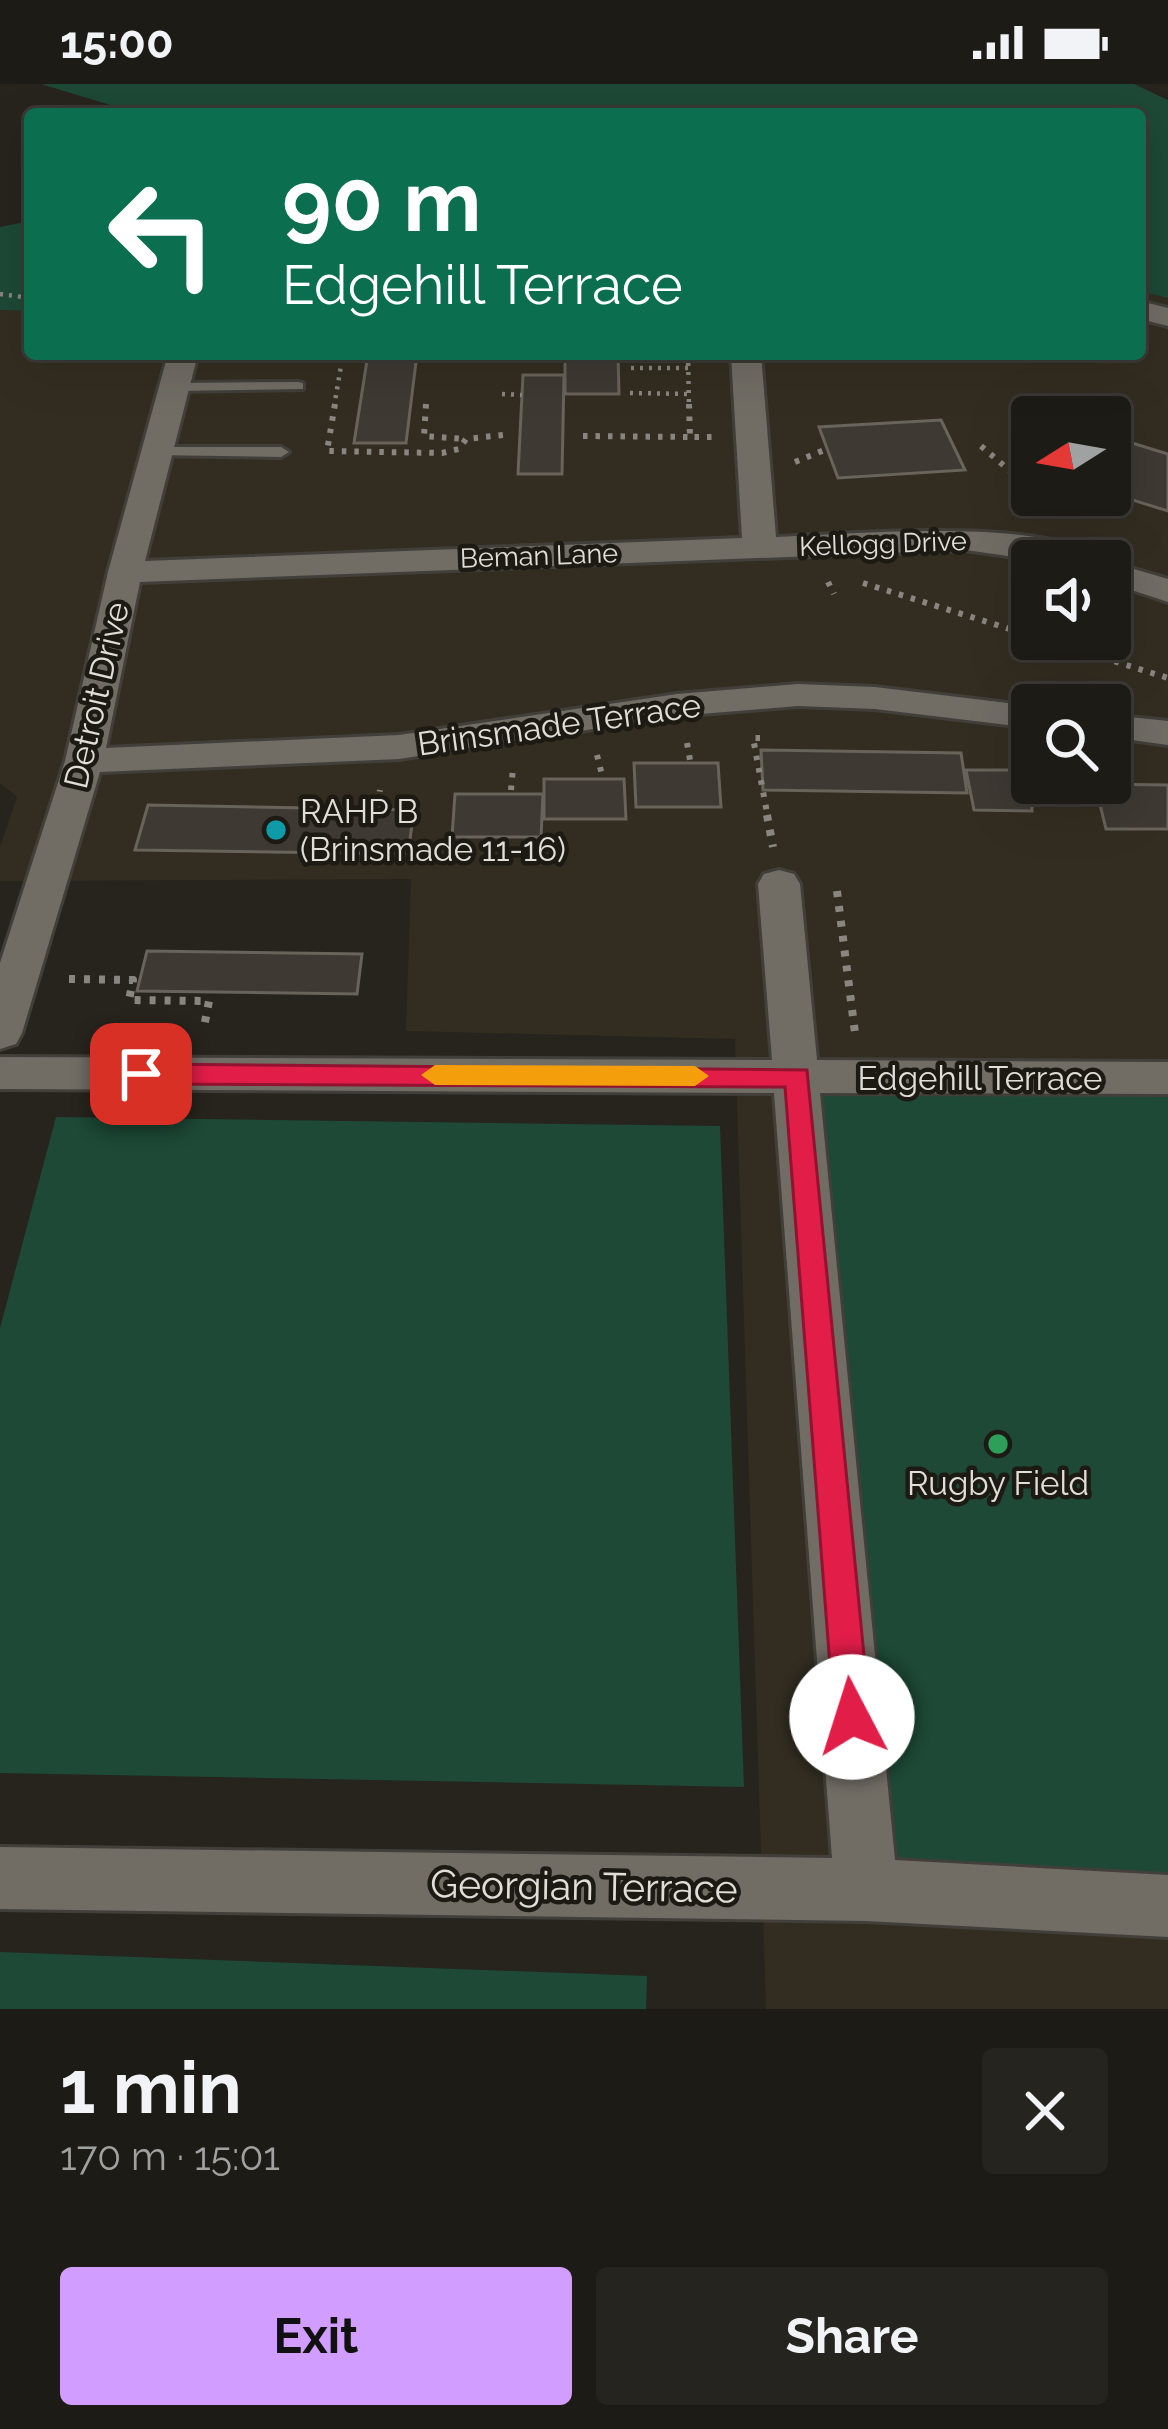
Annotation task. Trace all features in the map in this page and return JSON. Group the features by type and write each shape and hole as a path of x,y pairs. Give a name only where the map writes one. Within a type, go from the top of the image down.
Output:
{"street":[{"path":"746,360 760,548"},
{"name":"Detroit Drive","path":"0,1033 84,761 124,572 179,370"},
{"name":"Kellogg Drive","path":"760,548 1011,545"},
{"name":"Beman Lane","path":"124,572 760,548"},
{"path":"1131,579 1168,591"},
{"name":"Brinsmade Terrace","path":"84,761 399,747 677,705 798,695 875,698 1011,714"},
{"path":"1131,729 1168,733"},
{"path":"779,884 866,1890"},
{"name":"Edgehill Terrace","path":"0,1073 1168,1078"},
{"name":"Georgian Terrace","path":"0,1878 866,1890 1168,1906"}],"lane":[{"path":"179,370 298,386"},
{"path":"157,452 281,452"}],"path":[{"path":"343,360 327,451 442,453 459,449 466,439"},
{"path":"631,368 688,368"},
{"path":"630,393 689,394"},
{"path":"502,394 522,394"},
{"path":"426,404 424,436 503,435"},
{"path":"583,436 690,437"},
{"path":"981,446 1011,471"},
{"path":"1004,543 1017,516"},
{"path":"807,582 865,583 1011,629"},
{"path":"828,582 834,594"},
{"path":"1110,660 1168,678"},
{"path":"775,737 753,738 779,884"},
{"path":"687,743 690,760"},
{"path":"596,754 602,775"},
{"path":"511,790 514,768"},
{"path":"378,804 380,790"},
{"path":"837,891 853,1033 875,1033"},
{"path":"64,995 75,956"},
{"path":"69,979 133,980 129,1000 209,1000 204,1027"},
{"path":"183,1027 228,1028"}],"shaded area":[{"path":"1146,292 1168,298 1168,2009 766,2009 735,1039 406,1031 411,879 0,881 0,847 17,797 0,783 0,310 24,311 24,360 1146,360"}],"green space":[{"path":"41,84 1134,84 1168,100 1168,298 1146,292 1146,108 120,108"},
{"path":"24,222 24,311 0,310 0,227"},
{"name":"Rugby Field","path":"798,1077 1168,1079 1168,1905 866,1890"},
{"path":"56,1117 720,1126 744,1787 0,1773 0,1328"},
{"path":"0,1952 647,1976 646,2009 0,2009"}],"building":[{"path":"367,360 416,360 406,443 354,443"},
{"path":"565,360 618,360 619,394 565,394"},
{"path":"523,375 564,375 562,474 518,474"},
{"path":"941,420 965,470 838,478 819,427"},
{"path":"1131,443 1168,454 1168,511 1131,500"},
{"path":"761,750 961,753 967,793 763,790"},
{"path":"634,763 718,763 721,807 636,807"},
{"path":"966,770 1011,770 1011,804 1032,804 1032,811 974,810"},
{"path":"544,779 624,779 626,819 544,819"},
{"path":"1131,784 1168,785 1168,829 1106,829 1100,804 1131,804"},
{"path":"455,794 543,794 541,837 452,837"},
{"name":"RAHP B (Brinsmade 11-16)","path":"148,805 414,810 408,854 135,850"},
{"path":"147,951 362,954 357,994 137,991"}],"slow traffic":[{"path":"435,1075 695,1076"}],"place":[{"name":"RAHP B (Brinsmade 11-16)","path":"276,830"},
{"name":"Rugby Field","path":"998,1444"}],"route":[{"path":"141,1074 798,1077 852,1717"}]}
